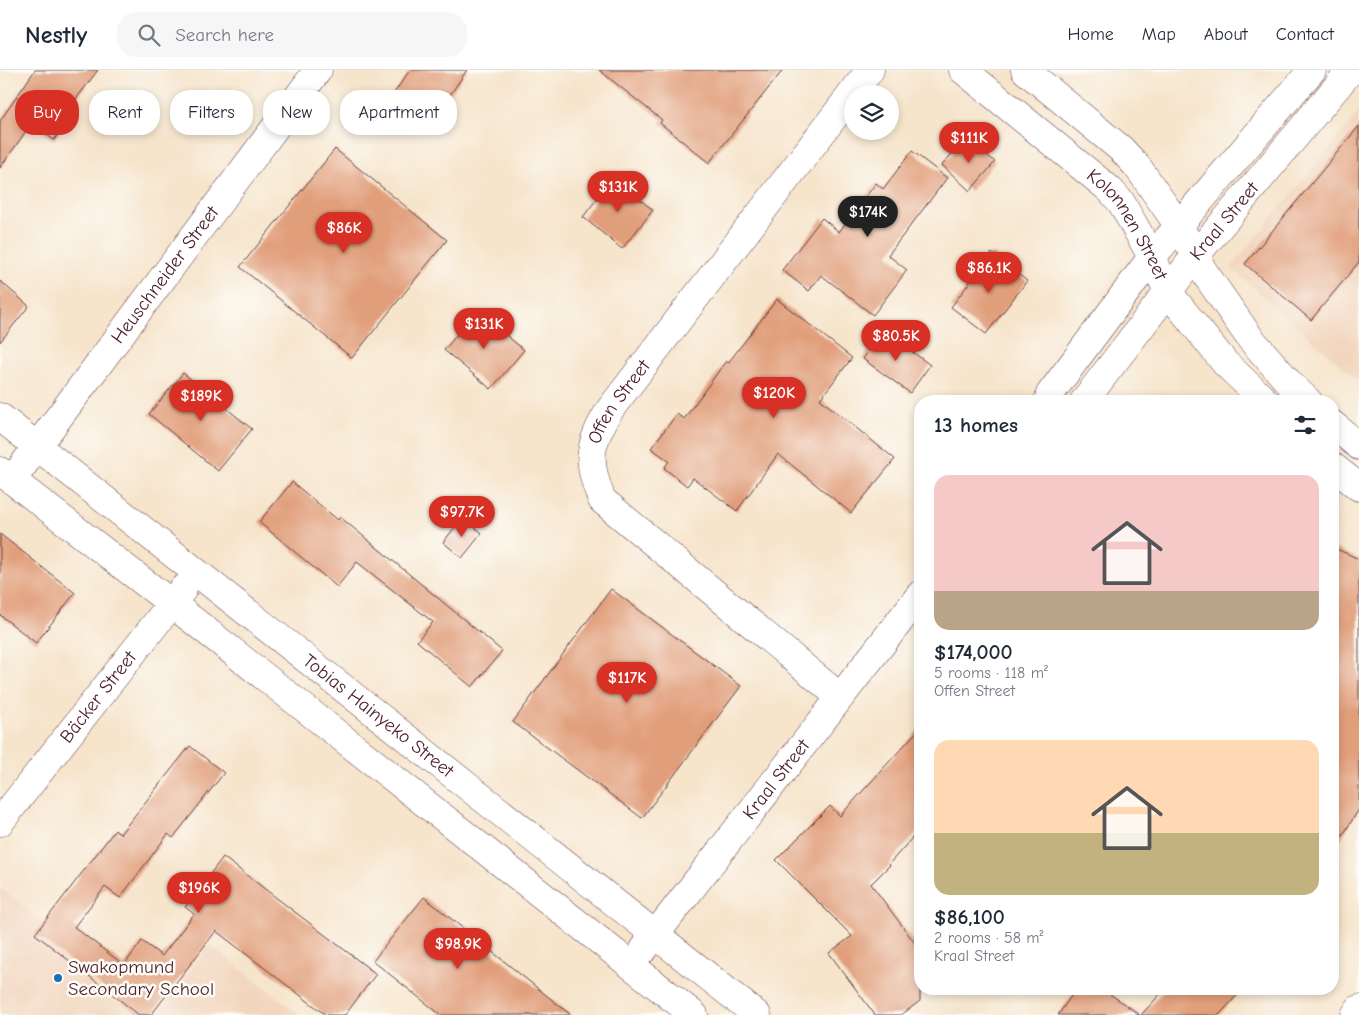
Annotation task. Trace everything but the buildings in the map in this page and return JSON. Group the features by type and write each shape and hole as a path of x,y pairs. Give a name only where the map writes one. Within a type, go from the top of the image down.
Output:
{"street":[{"name":"Heuschneider Street","path":"6,475 37,445 318,70"},
{"name":"Offen Street","path":"840,697 602,500 593,477 591,452 598,428 611,408 870,70"},
{"name":"Kolonnen Street","path":"963,70 1109,189 1121,202 1152,258 1168,292 1225,363 1259,395"},
{"path":"1025,70 1121,149 1137,166 1179,227 1196,255 1202,270 1250,338 1302,395"},
{"name":"Kraal Street","path":"1050,395 1152,258 1312,70"},
{"name":"Kraal Street","path":"1089,395 1196,255 1350,70"},
{"name":"Tobias Hainyeko Street","path":"0,417 757,1015"},
{"path":"1339,430 1359,446"},
{"path":"1339,472 1359,488"},
{"name":"Tobias Hainyeko Street","path":"6,475 694,1015"},
{"name":"Bäcker Street","path":"0,822 171,603 198,572"},
{"name":"Kraal Street","path":"631,964 656,935 914,603"},
{"path":"1355,1015 1359,1009"}],"shaded area":[{"path":"1359,112 1359,381 1231,268"},
{"name":"Swakopmund Secondary School","path":"0,888 159,1010 210,945 300,1015 0,1015"}],"place":[{"name":"Swakopmund Secondary School","path":"58,978"}]}
